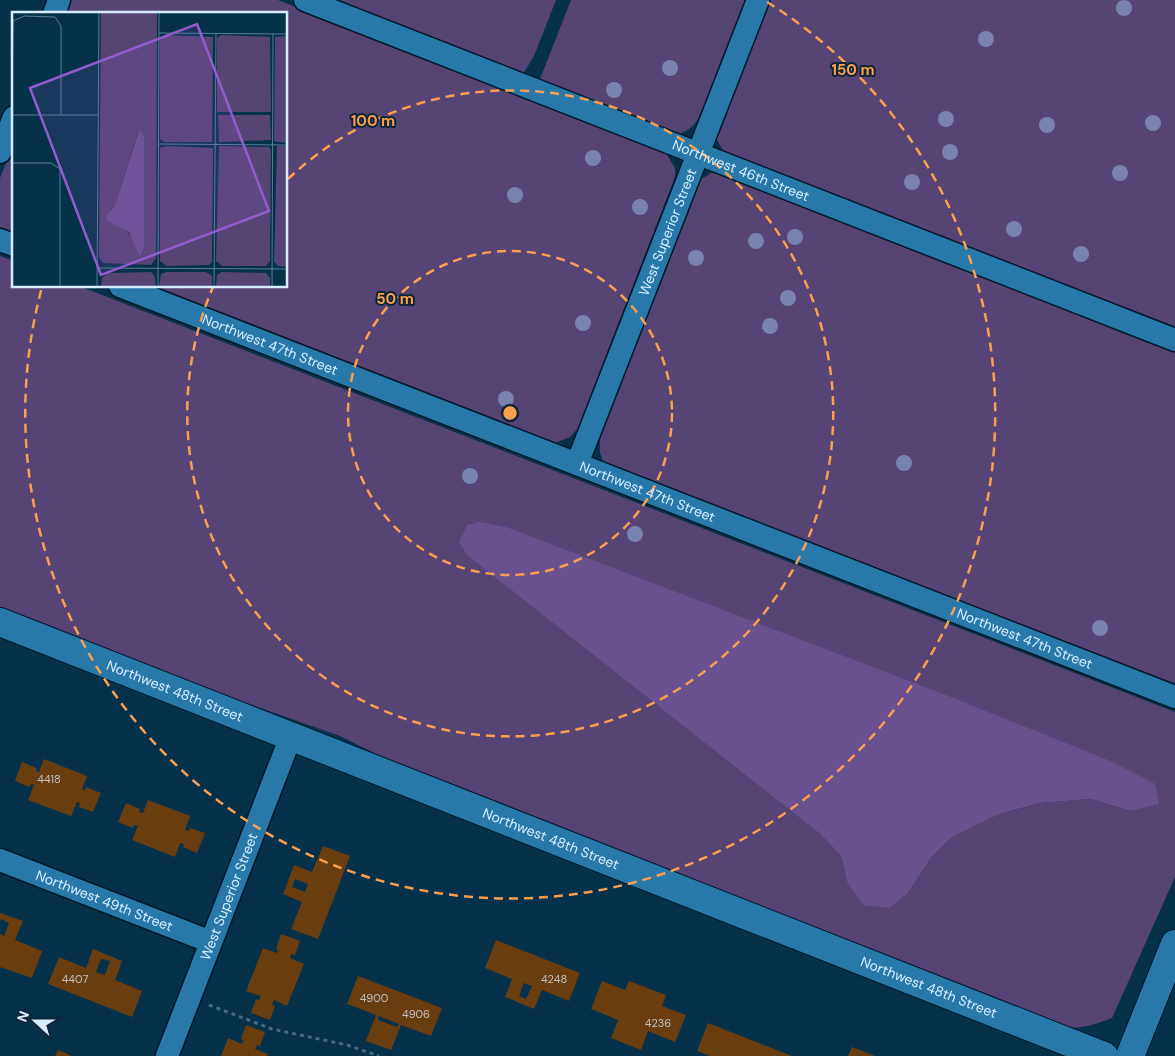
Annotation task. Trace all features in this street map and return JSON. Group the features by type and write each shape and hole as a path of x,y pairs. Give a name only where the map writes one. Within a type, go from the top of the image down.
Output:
{"main road":[{"name":"Northwest 48th Street","path":"0,622 1104,1056"},
{"path":"1130,1056 1175,944"}],"street":[{"path":"55,12 59,0"},
{"name":"Northwest 46th Street","path":"305,0 1175,340"},
{"name":"West Superior Street","path":"577,464 758,0"},
{"path":"0,152 12,122"},
{"path":"0,240 12,244"},
{"name":"Northwest 47th Street","path":"125,288 1175,697"},
{"name":"West Superior Street","path":"166,1056 291,736"},
{"name":"Northwest 49th Street","path":"0,860 211,942"}],"path":[{"path":"189,997 272,1029 347,1045 379,1056"}],"shaded area":[{"path":"70,0 278,0 664,150 675,168 675,177 578,428 570,437 550,445 144,288 288,288 288,12 66,12"},
{"path":"323,0 556,0 534,56 523,74"},
{"path":"571,0 745,0 699,118 693,125 684,132 670,135 545,87 540,79"},
{"path":"767,0 1175,0 1175,332 727,158 716,138"},
{"path":"12,148 12,237 5,234 0,227 0,178"},
{"path":"713,172 1175,351 1175,688 604,464 600,453 600,430 696,182"},
{"path":"0,256 12,260 12,288 84,288 1175,712 1175,877 1112,1018 1086,1026 1063,1027 1044,1023 382,757 340,736 229,697 0,608","holes":["1155,784 1130,811 1091,799 1040,803 1000,814 951,838 931,858 908,893 847,882 841,856 818,832"]},
{"path":"479,522 506,527 946,695 1113,762 1155,784 1159,804 1130,811 1091,799 1040,803 1000,814 951,838 931,858 908,893 889,908 863,905 847,882 841,856 818,832 467,555 459,542 467,525"}],"building":[{"path":"44,759 87,776 82,789 85,790 86,787 101,793 93,812 79,807 80,803 77,802 71,816 28,800 34,785 31,784 29,787 15,781 22,762 37,768 36,771 39,772"},
{"path":"148,800 190,816 185,830 189,831 190,828 205,833 197,853 183,847 184,844 180,843 175,857 132,840 138,826 134,825 133,828 118,822 126,803 140,809 139,812 143,813"},
{"path":"323,846 350,856 318,939 291,929 302,902 283,894 294,865 312,872","holes":["295,879 308,884 305,892 292,887"]},
{"path":"0,913 23,921 15,940 42,951 32,978 0,967 0,934 4,936 9,923 1,919 0,922"},
{"path":"281,934 300,941 295,955 291,954 290,958 304,964 287,1006 274,1000 272,1005 275,1006 270,1020 251,1013 256,999 259,1000 261,996 246,991 263,948 277,953 278,950 276,949"},
{"path":"496,940 580,973 569,1001 542,990 534,1009 505,997 512,979 485,968","holes":["524,983 532,986 526,999 519,996"]},
{"path":"93,949 122,961 115,980 142,991 132,1017 48,984 59,957 86,968","holes":["101,959 110,961 105,975 96,972"]},
{"path":"358,976 442,1008 431,1036 401,1025 391,1050 366,1041 376,1015 347,1004","holes":["379,1016 399,1024 397,1027 378,1020"]},
{"path":"602,981 625,990 629,981 666,995 662,1006 686,1015 675,1042 648,1031 641,1050 611,1038 618,1020 591,1009"},
{"path":"708,1023 792,1056 710,1056 697,1051"},
{"path":"246,1025 265,1032 260,1046 257,1045 255,1049 268,1054 267,1056 221,1056 228,1038 242,1044 244,1040 241,1039"},
{"path":"852,1047 875,1056 848,1056"},
{"path":"58,1050 72,1056 55,1056"}]}
